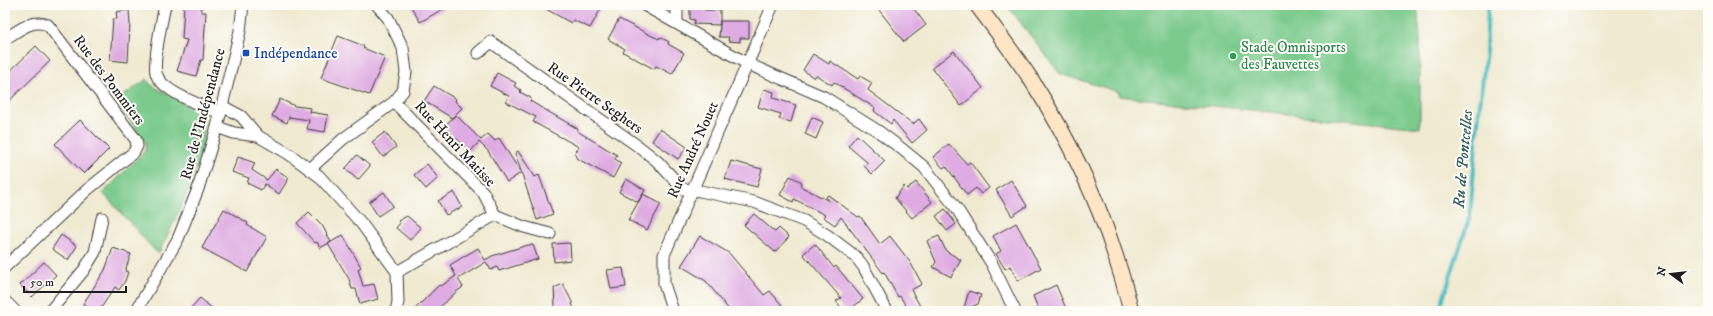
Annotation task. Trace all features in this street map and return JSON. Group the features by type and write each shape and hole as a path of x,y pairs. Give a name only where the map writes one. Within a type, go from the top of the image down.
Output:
{"main road":[{"path":"978,5 1032,80 1066,140 1100,215 1117,260 1131,311"}],"street":[{"path":"165,5 155,64 156,74 162,83 174,92 241,116 258,136"},
{"name":"Rue de l'Indépendance","path":"136,311 178,239 198,189 217,127 240,31 243,5"},
{"name":"Rue Henri Matisse","path":"310,169 343,139 394,102 403,91 406,72 403,48 388,18 377,5"},
{"path":"644,5 748,64 824,97 878,131 924,167 957,209 992,264 1015,311"},
{"path":"677,5 677,23"},
{"name":"Rue André Nouet","path":"673,311 664,284 664,255 773,5"},
{"name":"Rue des Pommiers","path":"5,39 32,23 41,22 48,25 136,140 137,146 134,152 87,190 5,267"},
{"name":"Rue Pierre Seghers","path":"478,53 491,42 642,149 683,189 691,191"},
{"name":"Rue Henri Matisse","path":"394,102 483,192 495,215"},
{"path":"217,127 234,133 258,136 275,145 310,169 323,181 361,222 397,272 398,302 396,311"},
{"path":"691,191 700,191 754,202 804,221 856,257 863,266 887,311"},
{"path":"397,272 495,215 524,227 550,234"},
{"path":"50,311 84,270 95,252 102,218"},
{"path":"5,301 15,311"}],"green space":[{"name":"Stade Omnisports des Fauvettes","path":"1007,5 1417,5 1420,38 1420,128 1119,96 1119,92 1060,74"},
{"path":"147,79 150,84 193,111 202,121 204,132 197,167 172,227 158,254 103,193 145,151 146,143 116,101"}],"building":[{"path":"184,5 201,5 201,12 206,12 203,60 201,60 196,76 177,71 187,40 182,39"},
{"path":"410,5 450,5 420,22"},
{"path":"539,5 603,5 590,28 573,20 571,23"},
{"path":"690,5 705,5 705,10 720,10 720,21 749,21 749,38 740,38 740,42 728,41 729,37 719,37 720,25 694,24 695,20 690,19"},
{"path":"875,5 911,5 926,25 904,42"},
{"path":"129,10 130,24 128,62 110,60 113,19 117,19 116,12"},
{"path":"619,19 659,39 660,37 669,42 668,44 684,53 672,74 656,66 654,69 623,52 625,49 608,39"},
{"path":"338,36 364,46 363,48 385,57 369,95 321,78"},
{"path":"36,46 50,61 5,105 5,76"},
{"path":"954,51 983,88 961,106 932,68"},
{"path":"813,54 829,64 830,61 858,79 860,76 872,83 868,90 913,124 919,119 927,130 912,143 893,120 891,124 874,111 875,108 834,82 832,85 816,75 814,78 803,70"},
{"path":"497,73 516,83 514,86 521,90 520,92 531,98 530,101 578,129 577,131 617,155 615,159 621,163 613,178 576,158 577,156 574,154 579,147 533,122 536,117 506,102 509,96 490,86"},
{"path":"434,86 456,99 455,101 462,108 452,118 424,101"},
{"path":"764,89 774,92 773,98 796,105 791,122 779,119 781,114 758,107"},
{"path":"280,99 295,106 311,108 310,112 328,115 325,132 307,129 309,120 289,117 287,123 272,116"},
{"path":"456,115 481,140 488,134 495,141 499,138 521,173 507,182 488,151 479,142 470,152 444,126"},
{"path":"812,117 823,122 816,139 805,134"},
{"path":"80,120 109,149 84,174 55,144"},
{"path":"660,129 687,147 678,159 652,141"},
{"path":"385,132 396,147 383,157 372,142"},
{"path":"857,135 885,161 872,174 864,166 868,163 848,146"},
{"path":"949,144 967,164 970,162 989,188 981,194 976,188 967,195 946,166 943,168 933,157"},
{"path":"518,151 535,177 539,175 553,214 537,220 515,153"},
{"path":"357,155 370,166 358,180 345,169"},
{"path":"238,157 255,163 252,170 267,180 276,169 289,178 279,194 265,184 261,190 247,183 249,178 232,172"},
{"path":"731,161 762,169 757,187 725,179"},
{"path":"427,164 438,178 426,189 414,175"},
{"path":"790,176 802,182 800,186 829,201 826,197 828,195 858,217 860,216 880,244 890,236 910,262 922,284 911,290 923,311 909,311 900,296 898,297 884,272 883,273 841,217 835,225 823,217 825,215 794,199 793,202 780,195"},
{"path":"626,179 645,190 638,202 619,192"},
{"path":"1011,180 1027,206 1012,216 996,190"},
{"path":"916,182 932,202 912,218 895,198 904,186 907,189"},
{"path":"384,192 393,206 378,216 369,202"},
{"path":"454,192 462,207 446,215 438,201"},
{"path":"643,194 661,204 647,230 628,220"},
{"path":"224,209 248,223 247,225 267,237 247,272 202,248"},
{"path":"945,209 956,224 947,231 936,216"},
{"path":"309,212 322,225 331,242 320,248 317,242 315,243 297,223"},
{"path":"754,214 775,232 779,228 789,237 775,252 744,225"},
{"path":"407,216 421,228 410,240 396,228 400,223 398,221"},
{"path":"1016,223 1041,268 1018,281 1010,266 1005,269 996,254 1001,251 993,236"},
{"path":"61,235 77,246 68,260 52,249"},
{"path":"343,235 361,267 358,269 363,286 374,284 378,299 360,304 356,289 352,289 349,279 328,244"},
{"path":"700,236 729,253 764,295 770,291 787,311 730,311 706,281 681,266"},
{"path":"939,236 946,251 961,260 951,277 933,267 936,262 927,241"},
{"path":"570,243 571,260 554,262 553,244"},
{"path":"815,244 834,268 836,266 863,299 848,311 844,311 836,301 841,298 803,254"},
{"path":"528,245 533,245 538,259 499,271 497,267 491,270 486,262 458,279 463,287 436,311 413,311 439,285 441,286 456,276 450,265 478,248 485,260 492,256"},
{"path":"113,248 131,254 125,271 128,272 125,281 119,290 115,287 99,311 93,311 83,304 105,270"},
{"path":"44,262 56,275 32,297 20,285"},
{"path":"623,268 626,287 611,289 607,270"},
{"path":"563,284 575,311 557,311 555,307 554,288"},
{"path":"1056,285 1067,311 1039,311 1033,296"},
{"path":"969,291 981,295 978,304 963,311"},
{"path":"200,298 215,311 188,311"}],"waterway":[{"name":"Ru de Pontcelles","path":"1439,311 1470,216 1477,131 1486,51 1488,5"}],"place":[{"name":"Indépendance","path":"246,53"},
{"name":"Stade Omnisports des Fauvettes","path":"1233,56"}]}
